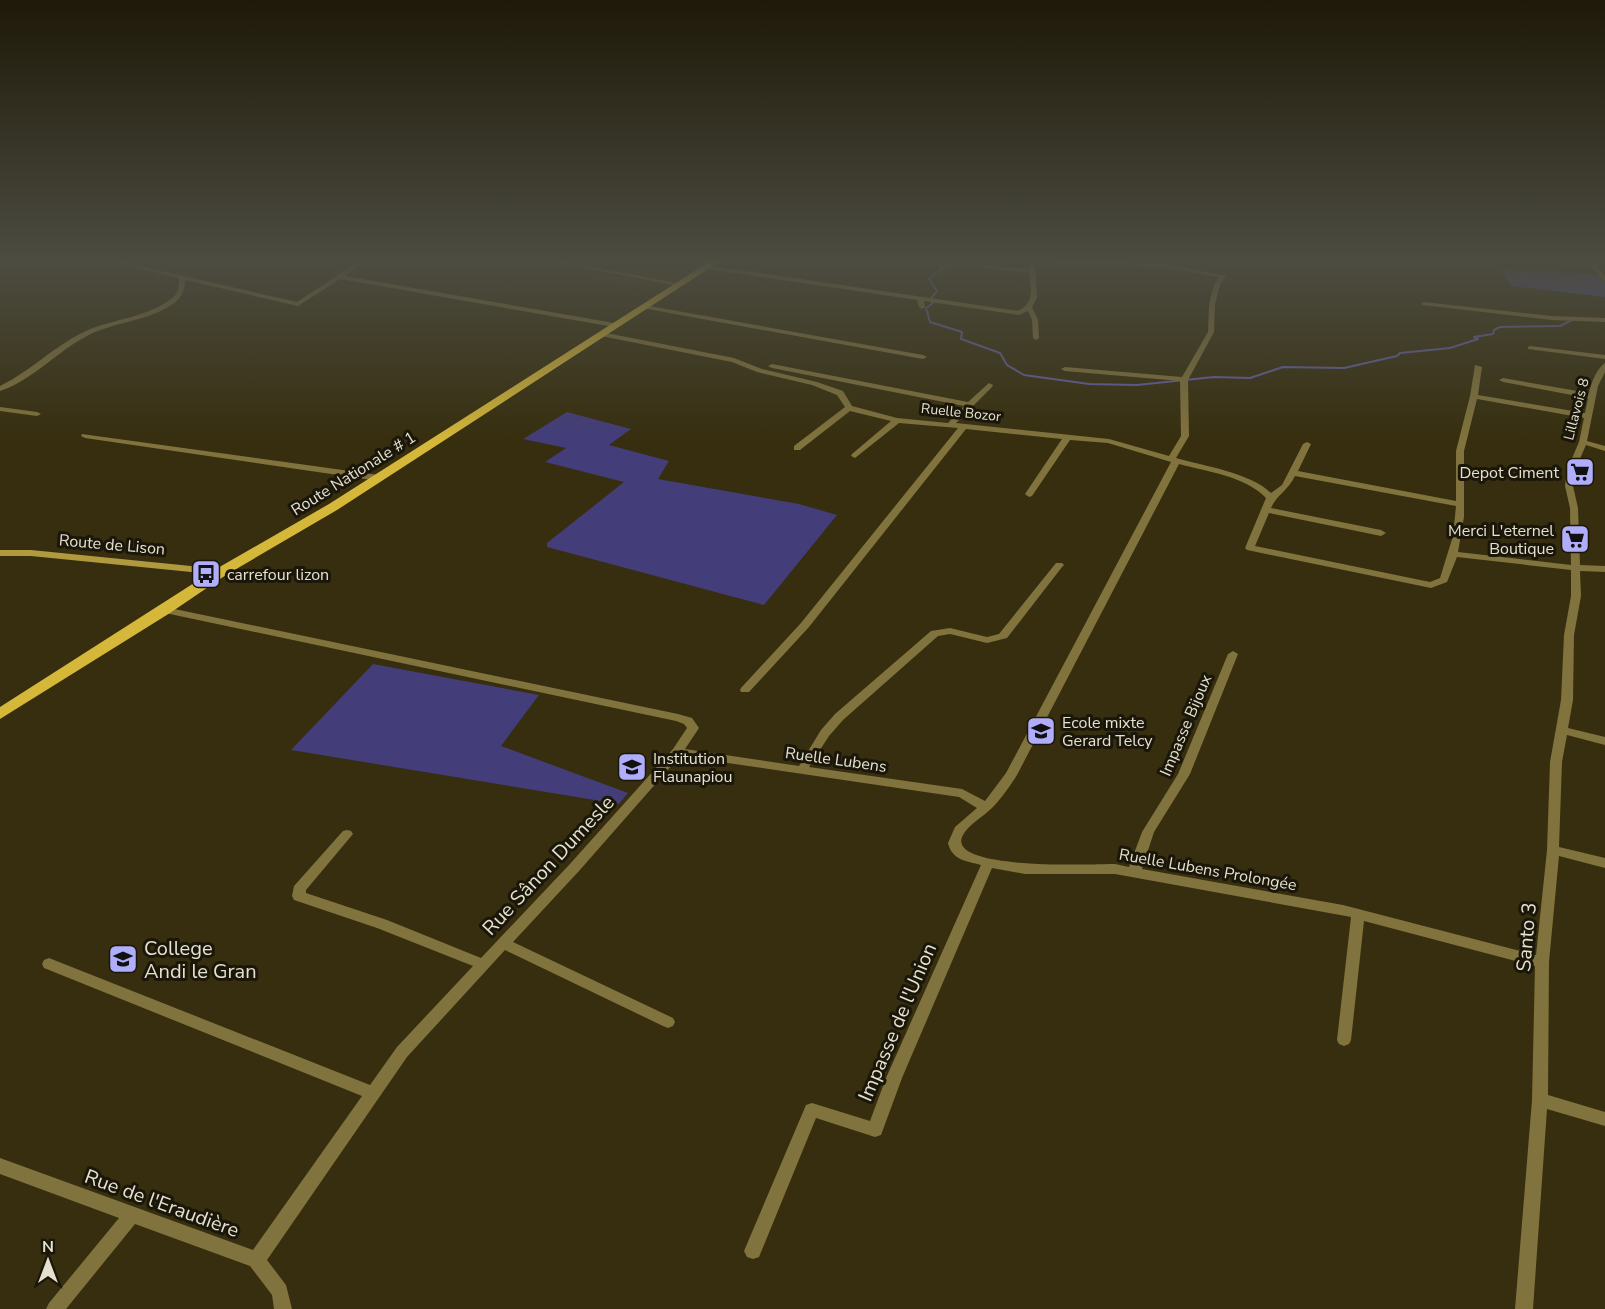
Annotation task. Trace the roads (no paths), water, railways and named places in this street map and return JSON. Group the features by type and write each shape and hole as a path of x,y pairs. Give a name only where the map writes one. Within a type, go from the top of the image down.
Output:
{"main road":[{"name":"Route Nationale # 1","path":"0,714 221,572 379,478 624,319"}],"street":[{"path":"0,389 26,375 75,339 126,319"},
{"path":"580,319 614,325"},
{"path":"711,319 923,357"},
{"path":"1034,319 1036,338"},
{"path":"1065,369 1184,383 1211,332 1211,319"},
{"path":"1581,319 1605,320"},
{"path":"601,334 971,405"},
{"path":"1530,348 1605,357"},
{"path":"734,360 753,368 833,389 840,393 849,408 797,448"},
{"name":"Lillavois 8","path":"1574,568 1574,508 1569,486 1571,470 1582,442 1592,396 1605,365"},
{"path":"1307,444 1286,486 1271,498 1250,548 1431,585 1444,580 1454,554 1460,504 1458,467 1461,444 1476,397 1478,367"},
{"path":"1503,380 1592,396"},
{"name":"Ruelle Lubens Prolongée","path":"1184,383 1185,436 1173,461 1017,765 986,807 967,822 955,838 954,846 962,855 1025,869 1115,869 1358,914 1542,962"},
{"path":"951,424 989,385"},
{"path":"1476,397 1588,416"},
{"name":"Ruelle Bozor","path":"849,408 897,420 1109,441 1248,481 1271,498"},
{"path":"0,409 37,414"},
{"path":"855,456 897,420"},
{"path":"745,690 805,625 964,426"},
{"path":"85,436 379,478"},
{"path":"1029,494 1068,436"},
{"path":"1582,442 1605,449"},
{"path":"1294,473 1460,504"},
{"path":"1265,509 1381,533"},
{"name":"Route de Lison","path":"0,553 31,553 221,572"},
{"path":"1454,554 1574,568 1605,569"},
{"path":"801,771 825,733 839,717 935,633 950,631 987,640 1003,636 1059,565"},
{"name":"Santo 3","path":"1524,1309 1528,1281 1540,1100 1542,962 1553,850 1556,762 1567,700 1569,635 1576,596 1574,568"},
{"name":"Rue Sânon Dumesle","path":"165,610 678,718 688,721 693,728 677,752 574,868 402,1052 256,1260"},
{"name":"Impasse Bijoux","path":"1134,872 1148,832 1184,774 1233,654"},
{"path":"1562,730 1605,741"},
{"name":"Ruelle Lubens","path":"677,752 962,793 986,807"},
{"path":"347,834 299,889 299,896 382,924 482,964"},
{"path":"1553,850 1605,863"},
{"name":"Impasse de l'Union","path":"753,1251 812,1110 875,1130 894,1078 988,862"},
{"path":"1344,1041 1358,914"},
{"path":"503,943 668,1022"},
{"path":"49,964 373,1094"},
{"path":"1540,1100 1605,1119"},
{"name":"Rue de l'Eraudière","path":"0,1166 256,1260"},
{"path":"55,1309 132,1214"},
{"path":"256,1260 280,1291 284,1309"}],"waterway":[{"path":"929,319 930,322 962,332 961,339 1000,353 1007,365 1024,375 1089,384 1137,385 1214,377 1250,378 1283,367 1344,368 1397,356 1400,353 1450,348 1478,339 1474,337 1493,334 1494,330 1500,327 1560,326 1574,319"}],"place":[{"name":"Depot Ciment","path":"1580,472"},
{"name":"Merci L'eternel Boutique","path":"1575,539"},
{"name":"carrefour lizon","path":"206,574"},
{"name":"Ecole mixte Gerard Telcy","path":"1041,731"},
{"name":"Institution Flaunapiou","path":"632,767"},
{"name":"College Andi le Gran","path":"123,959"}]}
